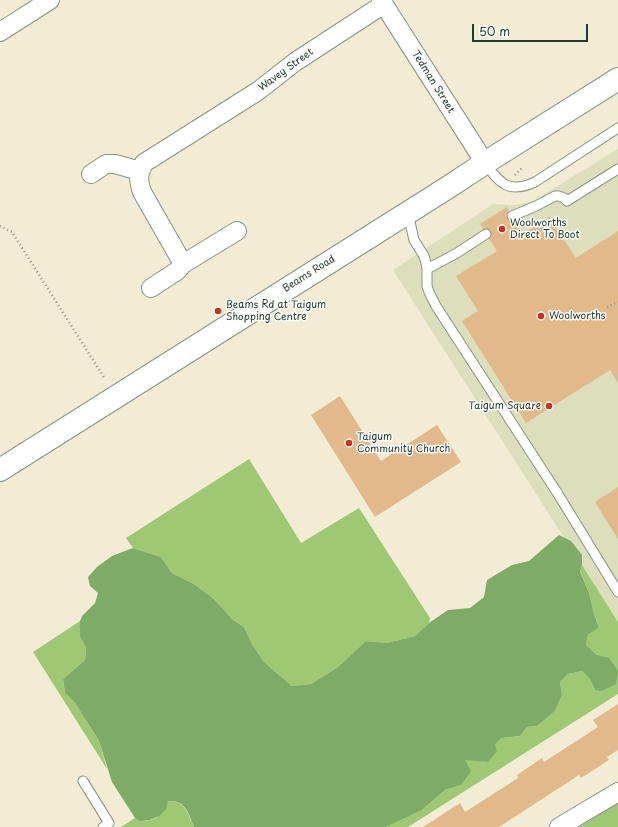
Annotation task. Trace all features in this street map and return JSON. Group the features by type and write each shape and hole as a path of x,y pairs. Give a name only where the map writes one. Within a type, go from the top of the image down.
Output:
{"main road":[{"name":"Beams Road","path":"0,470 448,188 618,79"}],"street":[{"path":"0,32 50,0"},
{"name":"Wavey Street","path":"140,171 144,163 258,91 295,62 383,2"},
{"name":"Tedman Street","path":"383,2 485,163"},
{"path":"91,174 106,164 115,164 140,171 139,182 142,192 183,264"},
{"path":"151,288 177,271 183,264 237,231"},
{"path":"559,827 618,792"}],"lane":[{"path":"485,163 495,177 506,185 515,188 527,186 536,182 618,128"},
{"path":"512,216 555,196 564,198 567,201 618,169"},
{"path":"408,213 414,240 424,256 427,269 427,286 436,306 558,494 618,592"},
{"path":"427,269 457,253 486,234"},
{"path":"83,781 109,823 103,827"}],"path":[{"path":"512,178 522,168"},
{"path":"0,226 12,232 105,379"},
{"path":"607,307 618,302"}],"shaded area":[{"name":"Taigum Square","path":"618,149 618,622 393,270 493,204 515,205 533,201"}],"green space":[{"path":"249,459 301,543 359,508 430,618 429,623 415,636 387,643 366,641 338,667 311,684 292,686 264,662 252,644 244,627 232,619 214,599 194,584 172,573 161,557 133,548 126,538"},
{"path":"559,535 571,541 582,555 582,565 580,571 589,593 599,627 588,635 586,645 597,655 609,658 618,671 616,684 602,691 595,690 590,679 582,671 568,674 560,682 562,695 555,711 537,726 527,727 520,736 502,738 495,744 497,752 488,762 465,760 471,771 461,785 445,790 422,810 386,827 194,827 186,808 174,801 168,801 166,809 159,816 150,820 140,821 135,818 112,782 99,741 75,703 65,693 63,679 85,660 86,648 80,637 80,621 82,616 95,603 98,593 90,586 88,577 97,567 112,556 133,548 161,557 172,573 194,584 214,599 232,619 244,627 252,644 264,662 292,686 311,684 338,667 366,641 387,643 415,636 429,623 448,610 470,608 484,597 487,580 512,565 529,561"},
{"path":"582,565 618,622 618,694 408,827 386,827 422,810 445,790 461,785 465,759 488,762 497,752 494,744 502,738 520,736 527,727 537,726 555,711 562,695 560,682 568,674 582,671 590,679 595,690 597,655 586,645 588,635 599,626 580,570"},
{"path":"80,621 80,637 86,648 85,660 63,679 65,693 75,703 99,741 107,769 33,652"},
{"path":"168,801 179,803 185,809 194,827 121,827 135,818 144,821 154,819 162,812"},
{"path":"618,802 618,827 579,827"}],"building":[{"name":"Woolworths","path":"507,207 509,211 506,215 507,219 511,222 515,221 523,234 549,217 576,258 618,231 618,383 610,370 526,423 462,321 478,311 456,276 497,251 489,239 491,236 491,231 488,229 483,229 480,224"},
{"name":"Taigum Community Church","path":"340,396 381,461 437,425 461,462 375,517 311,415"},
{"path":"618,487 618,539 595,502"},
{"path":"618,704 618,750 607,757 609,760 581,778 579,775 499,827 423,827 460,803 465,812 518,778 517,775 542,758 544,762 598,727 593,720"}],"place":[{"name":"Woolworths Direct To Boot","path":"502,229"},
{"name":"Beams Rd at Taigum Shopping Centre","path":"218,311"},
{"name":"Woolworths","path":"541,316"},
{"name":"Taigum Square","path":"549,406"},
{"name":"Taigum Community Church","path":"349,443"}]}
